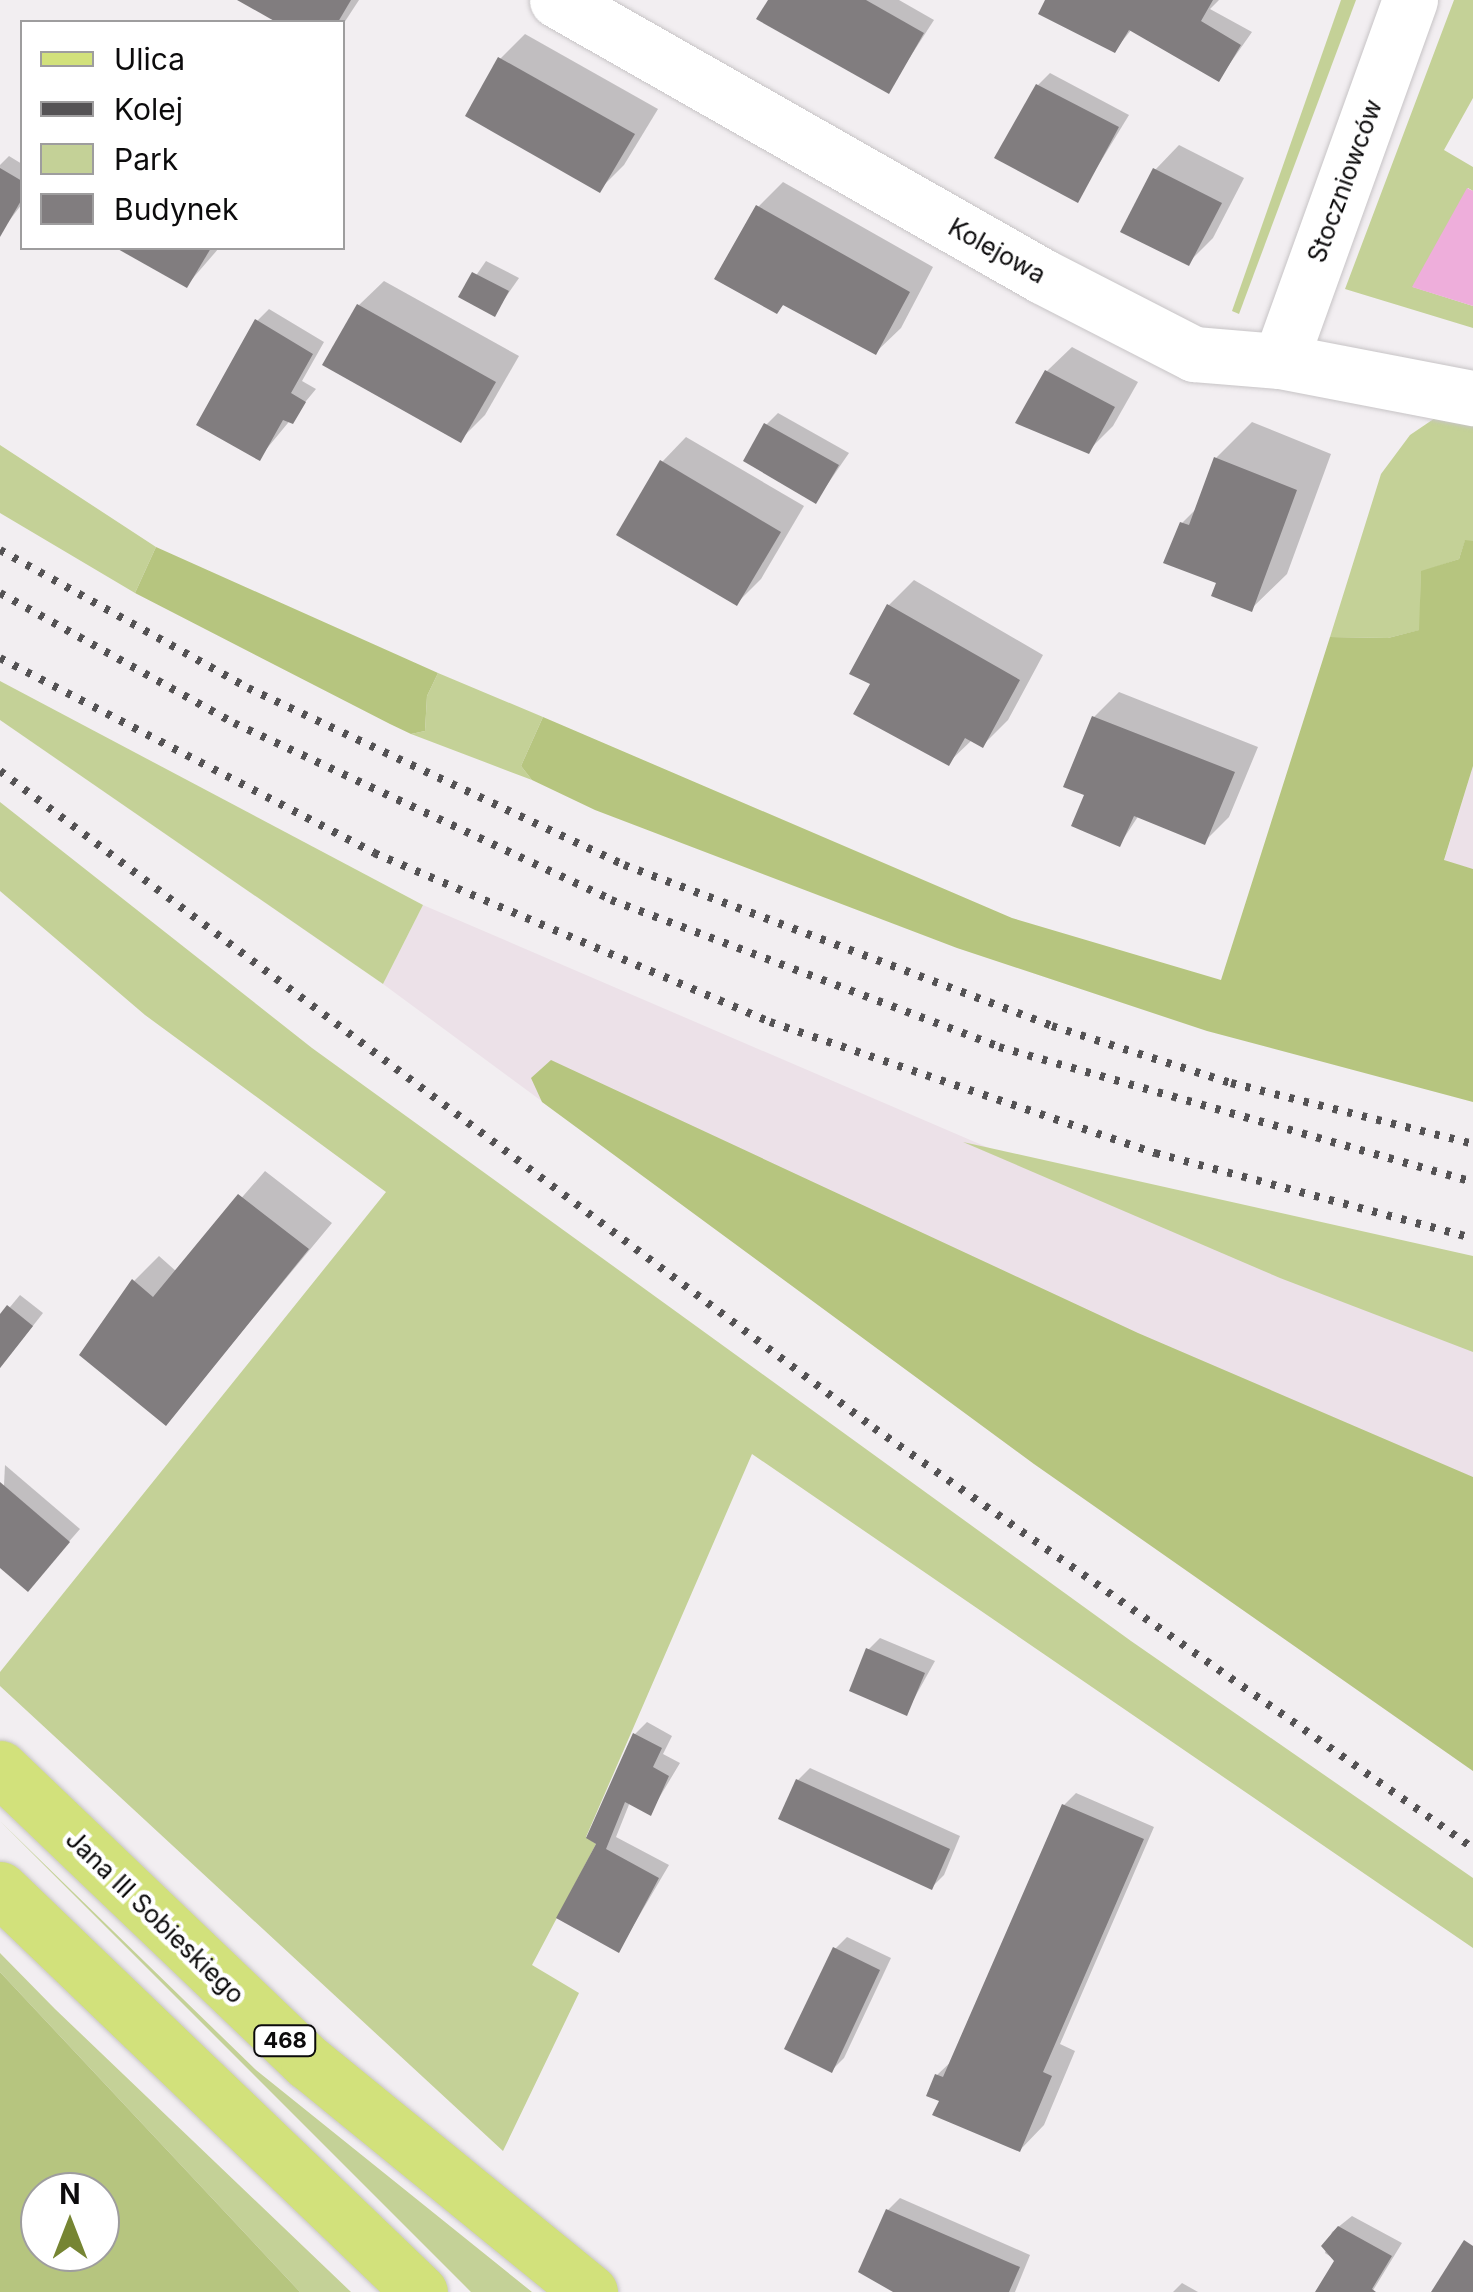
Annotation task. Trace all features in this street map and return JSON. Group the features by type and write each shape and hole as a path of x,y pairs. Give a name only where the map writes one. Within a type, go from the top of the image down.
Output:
{"main road":[{"name":"Jana III Sobieskiego","path":"0,1768 308,2062 590,2292"},
{"path":"0,1889 420,2292"}],"street":[{"name":"Kolejowa","path":"557,0 1042,276 1194,354 1280,361 1473,398"},
{"name":"Stoczniowców","path":"1280,361 1410,0"}],"shaded area":[{"path":"1467,188 1473,191 1473,306 1412,287"},
{"path":"1473,766 1473,869 1444,861"},
{"path":"423,905 1343,1300 1473,1328 1473,1771 1034,1464 383,984"}],"green space":[{"path":"1341,0 1356,0 1239,314 1232,311"},
{"path":"1454,0 1473,0 1473,98 1444,150 1473,167 1473,191 1468,188 1413,287 1473,306 1473,328 1345,289"},
{"path":"1441,414 1473,423 1473,541 1465,541 1459,559 1421,572 1420,630 1388,638 1330,637 1381,474 1410,435"},
{"path":"0,445 156,547 135,593 0,513"},
{"path":"1465,540 1473,541 1473,766 1444,860 1473,869 1473,1102 1207,1031 957,948 595,810 532,780 521,766 543,717 1012,918 1221,980 1330,637 1388,638 1419,630 1421,571 1459,559"},
{"path":"156,547 438,673 427,696 425,731 411,734 135,593"},
{"path":"438,673 543,717 521,766 532,780 411,734 425,731 427,696"},
{"path":"0,681 423,905 383,984 0,720"},
{"path":"0,802 312,1048 1131,1641 1473,1878 1473,1948 752,1454 586,1837 596,1844 532,1965 579,1993 503,2151 0,1686 0,1672 386,1192 145,1015 0,891"},
{"path":"551,1060 1138,1333 1473,1477 1473,1771 1034,1464 542,1102 531,1078"},
{"path":"963,1142 1473,1256 1473,1352 1280,1278"},
{"path":"0,1821 256,2070 532,2292 471,2292"},
{"path":"0,1953 351,2292 300,2292 0,1972"},
{"path":"0,1972 300,2292 0,2292"}],"building":[{"path":"237,0 351,0 339,20 272,20"},
{"path":"768,0 866,0 924,33 889,94 756,19"},
{"path":"1045,0 1213,0 1201,21 1241,45 1219,82 1129,30 1115,53 1038,14"},
{"path":"498,57 635,134 600,193 465,116"},
{"path":"1036,84 1119,127 1078,203 994,158"},
{"path":"0,168 20,180 20,202 0,237"},
{"path":"1153,168 1222,203 1189,266 1120,232"},
{"path":"756,205 910,292 876,355 783,305 777,314 714,279"},
{"path":"120,250 210,250 187,288"},
{"path":"472,272 509,291 495,317 458,297"},
{"path":"357,304 496,382 461,443 322,365"},
{"path":"255,319 313,354 291,393 306,402 293,424 283,420 260,461 196,425"},
{"path":"1045,370 1115,407 1089,454 1015,423"},
{"path":"764,423 839,465 816,504 743,461"},
{"path":"1214,457 1297,490 1252,612 1211,596 1216,583 1163,563 1180,522 1189,525"},
{"path":"660,460 781,532 737,606 616,535"},
{"path":"887,604 1020,680 983,748 965,738 949,766 853,714 870,684 849,674"},
{"path":"1092,716 1235,772 1205,845 1134,816 1120,847 1071,826 1084,795 1063,787"},
{"path":"238,1194 309,1249 166,1426 79,1355 132,1279 153,1297"},
{"path":"7,1305 33,1326 0,1368 0,1314"},
{"path":"0,1482 70,1542 28,1592 0,1568"},
{"path":"866,1648 925,1673 907,1716 849,1691"},
{"path":"633,1733 662,1748 653,1767 669,1776 651,1816 625,1802 606,1849 659,1878 619,1953 556,1918 596,1844 586,1838"},
{"path":"796,1779 950,1849 932,1890 778,1819"},
{"path":"1062,1804 1144,1839 1043,2072 1052,2076 1020,2152 932,2115 939,2101 926,2096 935,2074 943,2077"},
{"path":"833,1947 880,1970 832,2073 784,2049"},
{"path":"886,2209 1020,2267 1009,2292 893,2292 858,2272"},
{"path":"1338,2226 1392,2256 1372,2289 1376,2292 1315,2292 1334,2261 1321,2246"},
{"path":"1464,2240 1473,2246 1473,2292 1431,2292"}],"railway":[{"path":"0,550 248,688 624,865 1052,1026 1231,1083 1473,1144"},
{"path":"0,593 234,723 611,900 999,1047 1473,1182"},
{"path":"0,658 374,853 770,1022 1155,1153 1473,1238"},
{"path":"0,771 874,1428 1473,1848"}]}
